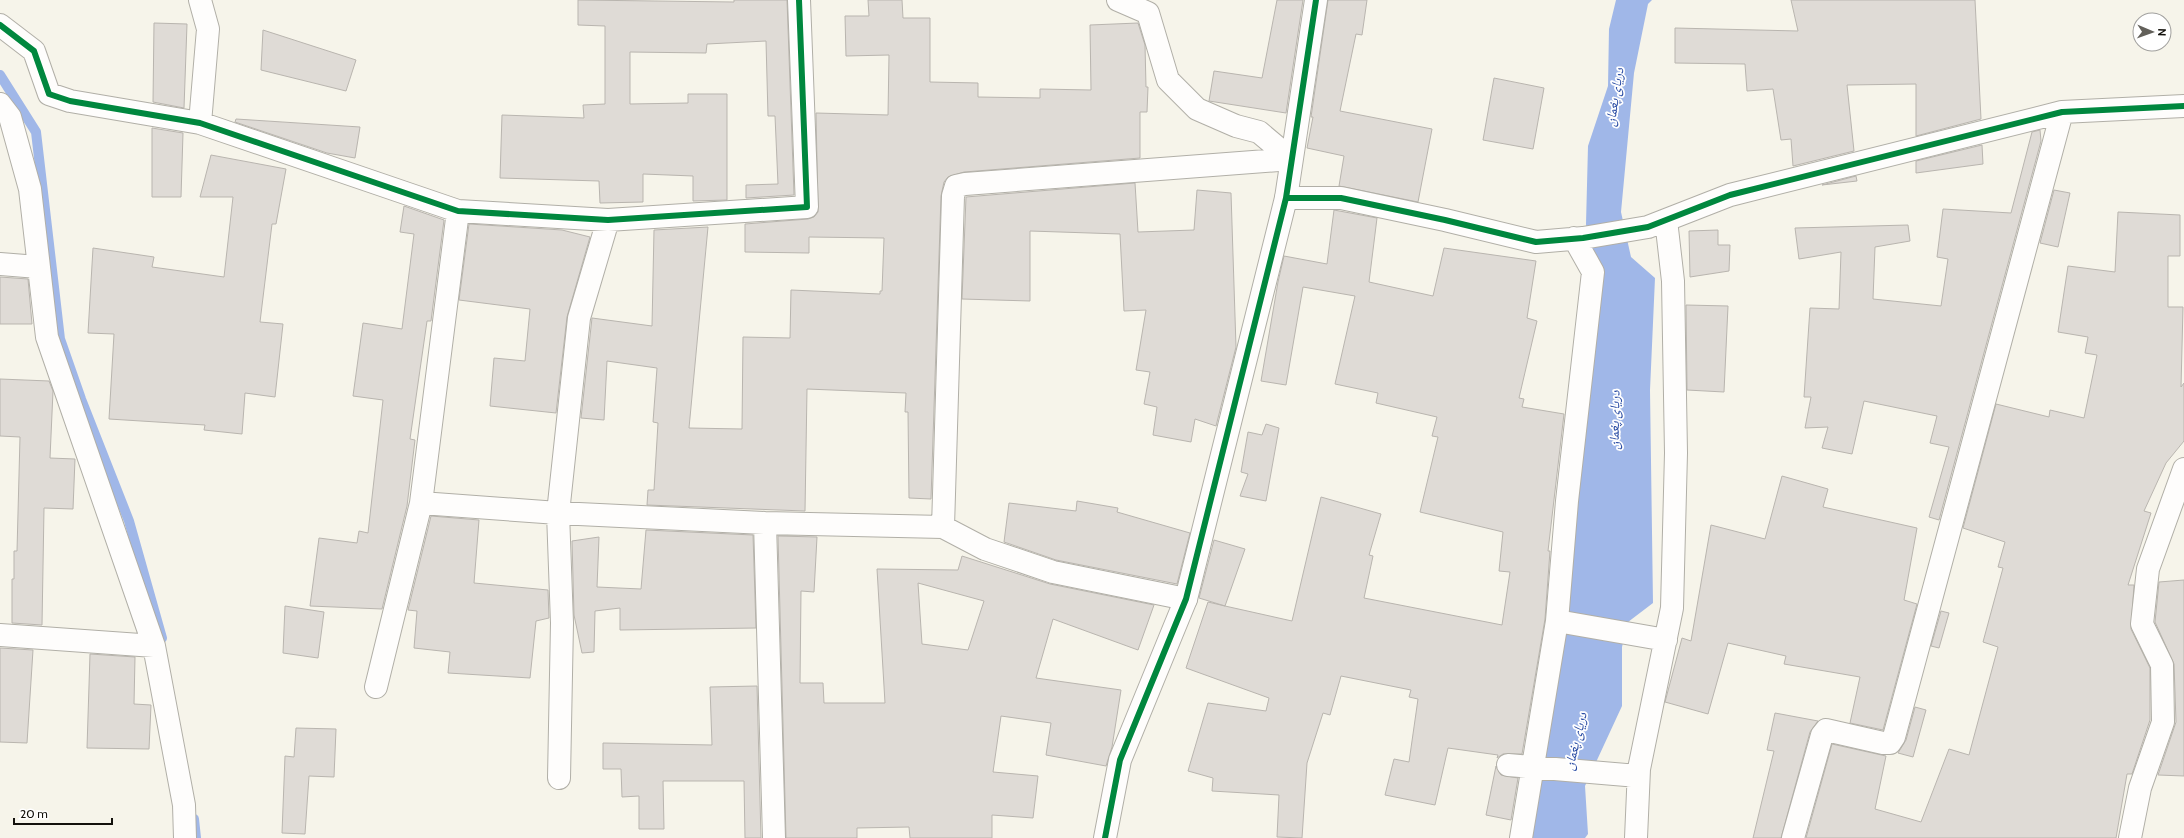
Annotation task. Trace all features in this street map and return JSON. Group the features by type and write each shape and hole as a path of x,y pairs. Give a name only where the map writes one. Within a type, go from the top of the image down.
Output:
{"street":[{"path":"200,0 208,28 200,123"},
{"path":"0,25 34,51 49,94 70,101 200,123 458,211 608,220 807,207 800,0"},
{"path":"1118,0 1148,13 1168,80 1197,109 1236,126 1259,132 1291,159"},
{"path":"1104,838 1120,760 1186,599 1286,198 1316,0"},
{"path":"0,104 10,118 30,188 47,337 154,646 184,805 185,838"},
{"path":"1286,198 1341,198 1445,220 1536,242 1578,238 1657,223 1730,196 2062,112 2184,106"},
{"path":"1793,838 1822,735 1826,730 1883,743 1890,743 1894,737 2062,112"},
{"path":"943,527 953,196 956,186 965,184 1291,159"},
{"path":"376,687 421,503 458,211"},
{"path":"559,778 562,623 558,513 579,318 608,220"},
{"path":"1636,838 1638,776 1657,638 1672,608 1676,453 1673,281 1657,223"},
{"path":"1521,838 1557,621 1567,501 1593,272 1578,238"},
{"path":"0,264 38,267"},
{"path":"2130,838 2140,788 2163,722 2162,664 2142,624 2148,569 2184,469"},
{"path":"421,503 558,513 765,523 943,527 985,549 1053,572 1186,599"},
{"path":"765,523 774,838"},
{"path":"1557,621 1657,638"},
{"path":"0,635 154,646"},
{"path":"1508,765 1638,776"}],"water":[{"name":"دریای پغمان","path":"1616,0 1652,0 1648,4 1634,73 1621,212 1631,257 1655,278 1650,390 1653,603 1628,622 1622,647 1622,706 1585,786 1588,834 1585,838 1528,838 1590,261 1586,224 1588,146 1608,86 1609,29"}],"building":[{"path":"578,0 734,2 734,0 787,0 794,195 746,198 746,185 778,184 775,116 768,116 766,41 707,44 706,53 630,52 630,104 688,103 688,94 727,94 727,200 693,201 693,176 643,174 643,202 600,203 599,181 500,178 502,115 584,118 583,105 605,104 605,26 578,25"},
{"path":"868,0 902,0 903,18 930,18 930,82 978,83 978,97 1040,98 1040,89 1091,90 1090,25 1138,23 1145,45 1146,87 1148,87 1147,112 1140,112 1140,158 964,172 948,177 944,182 941,196 931,499 909,498 908,412 905,412 906,393 807,389 805,511 647,505 648,490 654,490 658,423 653,422 657,368 607,361 604,420 581,418 592,318 652,326 654,230 708,227 689,428 742,429 743,337 790,338 791,290 880,294 880,291 882,291 884,238 809,237 809,253 745,252 745,224 808,219 814,217 818,212 816,113 888,115 889,55 846,56 845,16 869,16"},
{"path":"1277,0 1303,0 1286,113 1209,101 1214,71 1262,78"},
{"path":"1328,0 1367,0 1362,35 1356,34 1340,111 1432,129 1418,202 1339,186 1344,156 1307,148 1313,117 1311,117"},
{"path":"1791,0 1975,0 1981,119 1916,136 1916,84 1847,85 1854,151 1793,166 1791,139 1781,140 1773,89 1747,91 1745,64 1675,63 1675,28 1798,31"},
{"path":"154,23 187,24 184,108 153,102"},
{"path":"263,30 356,60 346,91 261,70"},
{"path":"1494,78 1544,88 1533,149 1483,140"},
{"path":"236,119 360,127 355,158 327,153 235,122"},
{"path":"152,128 183,133 181,197 152,197"},
{"path":"2040,130 2041,141 1939,520 1929,517 1949,447 1930,443 1937,416 1864,401 1852,454 1822,448 1828,427 1805,428 1811,397 1804,397 1810,308 1839,309 1841,252 1799,259 1795,228 1908,225 1910,241 1875,247 1873,299 1941,306 1948,259 1937,257 1943,209 2011,213 2032,132"},
{"path":"1982,145 1983,164 1916,173 1916,161"},
{"path":"211,155 286,169 276,224 272,224 260,322 283,324 275,397 245,393 242,434 204,430 205,425 109,419 114,334 88,333 93,248 154,257 152,267 224,277 233,197 200,197"},
{"path":"1856,176 1857,181 1822,185"},
{"path":"1135,183 1138,232 1194,230 1197,190 1231,193 1236,347 1216,426 1195,419 1191,442 1153,435 1157,407 1144,404 1150,372 1136,370 1146,310 1124,311 1120,234 1030,231 1030,301 962,299 966,197"},
{"path":"2054,190 2070,193 2058,247 2040,243"},
{"path":"404,206 444,220 431,321 427,321 410,439 415,440 407,506 382,609 310,606 319,538 357,543 359,531 368,533 383,400 353,396 363,323 402,329 414,234 400,232"},
{"path":"1334,210 1377,218 1369,282 1433,296 1444,248 1536,261 1527,318 1537,321 1519,398 1524,399 1522,407 1564,414 1548,551 1550,551 1545,619 1522,754 1503,754 1497,758 1498,755 1448,748 1435,805 1385,795 1394,759 1409,762 1418,699 1409,697 1411,690 1341,676 1330,715 1323,713 1307,763 1302,838 1277,837 1279,795 1212,791 1213,778 1188,771 1208,703 1266,711 1269,698 1186,668 1208,602 1292,621 1321,497 1381,514 1369,555 1373,556 1364,598 1502,625 1510,572 1499,571 1503,532 1420,512 1438,437 1432,436 1437,417 1376,403 1378,393 1335,384 1355,296 1303,287 1286,385 1261,381 1284,256 1327,264"},
{"path":"2118,212 2180,215 2180,256 2168,256 2168,307 2183,307 2181,387 2184,383 2184,441 2166,463 2144,511 2151,513 2128,585 2134,585 2131,629 2150,668 2150,720 2132,774 2127,774 2116,838 1806,838 1832,744 1886,756 1875,809 1921,822 1949,749 1969,755 1998,647 1983,642 2003,568 1998,567 2005,542 1963,528 1996,404 2049,417 2050,410 2084,418 2097,355 2085,353 2088,337 2058,332 2068,266 2115,272"},
{"path":"469,224 562,230 590,237 567,317 556,413 490,406 494,358 525,361 530,309 459,300"},
{"path":"1718,230 1718,245 1730,245 1729,271 1690,277 1689,231"},
{"path":"0,277 28,279 32,324 0,324"},
{"path":"1686,305 1728,306 1724,392 1687,390"},
{"path":"0,379 49,381 53,391 50,458 75,459 73,509 44,508 42,625 12,623 12,579 14,579 14,551 17,551 20,437 0,436"},
{"path":"1266,424 1279,428 1266,501 1240,496 1248,474 1241,472 1248,432 1262,435"},
{"path":"1782,476 1828,489 1823,507 1917,528 1904,600 1917,604 1883,730 1850,723 1860,677 1784,664 1786,656 1728,643 1708,714 1665,702 1682,638 1691,641 1711,525 1765,539"},
{"path":"1077,501 1118,508 1117,512 1190,533 1177,584 1056,560 1004,542 1009,503 1076,511"},
{"path":"431,516 479,520 474,583 548,590 549,618 536,621 530,678 448,673 450,652 414,648 417,611 408,610"},
{"path":"646,530 753,535 756,628 620,630 620,608 595,611 594,652 582,653 574,615 572,541 599,537 597,587 641,589"},
{"path":"778,536 817,537 814,592 801,591 800,683 823,683 824,703 885,703 877,569 958,570 962,556 1050,584 1154,605 1138,650 1053,619 1036,678 1121,690 1112,747 1106,766 1046,755 1051,723 1001,716 993,772 1038,776 1033,818 992,815 992,838 910,838 909,827 857,828 857,838 786,838","holes":["918,583 984,601 968,650 922,644"]},
{"path":"1214,540 1245,549 1225,606 1199,598"},
{"path":"2184,580 2184,776 2158,775 2176,722 2174,664 2155,622 2159,582"},
{"path":"285,606 324,612 318,658 283,653"},
{"path":"1941,611 1949,613 1939,648 1931,646"},
{"path":"0,648 33,650 27,743 0,742"},
{"path":"90,654 135,657 134,704 151,705 149,749 87,748"},
{"path":"757,686 761,838 745,838 744,781 663,781 664,829 639,829 639,796 622,797 621,769 603,769 603,743 712,745 710,687"},
{"path":"1915,707 1926,710 1913,757 1898,753 1906,740"},
{"path":"1775,713 1818,721 1810,732 1781,838 1753,838 1774,751 1767,750"},
{"path":"296,728 336,729 334,777 309,776 305,834 282,833 285,756 294,757"},
{"path":"1496,766 1501,775 1518,778 1511,820 1486,815"}],"waterway":[{"path":"0,75 36,132 60,339 81,399 129,521 162,638"},
{"path":"194,819 196,838"}],"cycle path":[{"path":"0,25 34,51 49,94 70,101 200,123 458,211 608,220 807,207 799,0"},
{"path":"1105,838 1120,760 1186,599 1286,198 1316,0"},
{"path":"1286,198 1341,198 1445,220 1536,242 1583,238 1648,227 1730,195 2062,112 2184,106"}]}
